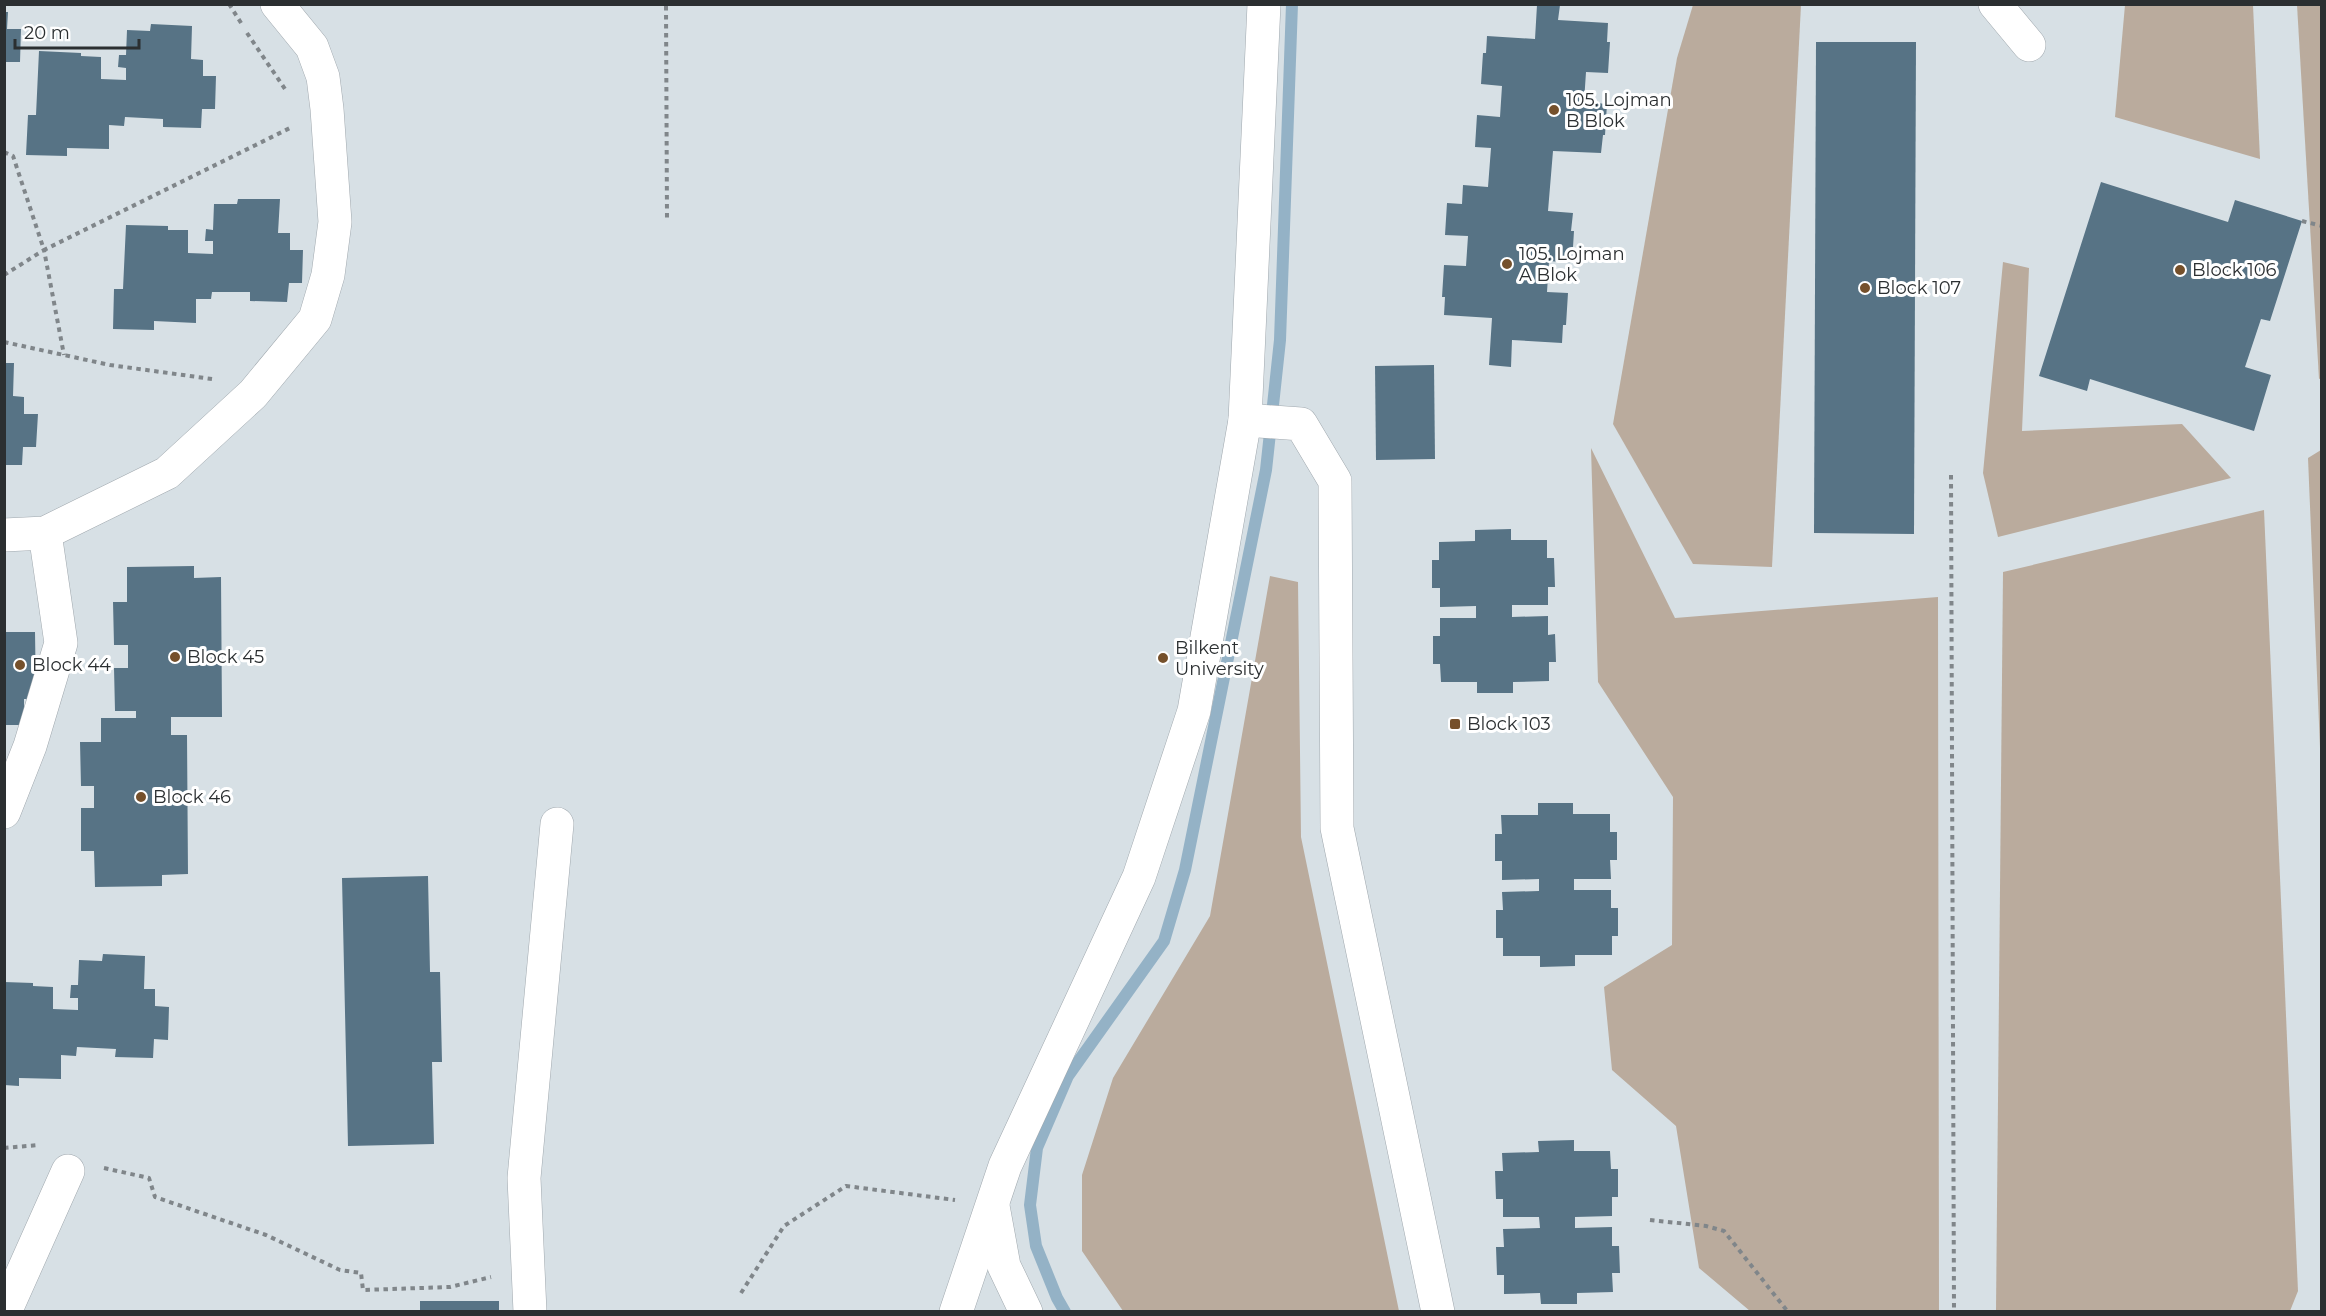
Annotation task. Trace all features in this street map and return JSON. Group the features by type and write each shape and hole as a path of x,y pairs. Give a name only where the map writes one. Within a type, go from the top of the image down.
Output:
{"street":[{"path":"4,535 45,534 167,473 260,385 315,319 328,275 335,222 327,109 323,77 312,47 277,4"},
{"path":"956,1311 1005,1166 1139,877 1194,711 1253,421 1264,4"},
{"path":"1995,4 2029,45"},
{"path":"1253,421 1300,424 1335,481 1337,828 1438,1311"},
{"path":"4,812 30,746 61,643 45,534"},
{"path":"530,1311 524,1178 556,824"},
{"path":"5,1311 68,1171"},
{"path":"992,1204 1004,1266 1026,1311"}],"path":[{"path":"229,4 286,91"},
{"path":"666,6 668,219"},
{"path":"4,275 44,250 327,109"},
{"path":"4,152 13,156 44,250 63,355"},
{"path":"2302,222 2322,226"},
{"path":"4,342 110,365 260,385"},
{"path":"1951,475 1954,1311"},
{"path":"68,1171 108,1168 150,1178 155,1197 266,1235 340,1270 361,1273 363,1290 450,1287 527,1269"},
{"path":"741,1293 784,1226 846,1186 992,1204"},
{"path":"1650,1220 1706,1226 1724,1231 1788,1311"}],"shaded area":[{"path":"1693,5 1801,5 1772,567 1693,564 1613,424 1677,58"},
{"path":"2125,5 2253,5 2260,159 2115,117"},
{"path":"2297,5 2321,5 2322,378 2319,379"},
{"path":"2003,262 2029,268 2022,431 2182,424 2231,478 1998,537 1983,473"},
{"path":"1591,448 1675,618 1938,597 1939,1311 1750,1311 1699,1268 1676,1126 1612,1070 1604,987 1672,945 1673,797 1598,682"},
{"path":"2321,450 2321,772 2308,458"},
{"path":"2264,510 2298,1291 2290,1311 1996,1311 2003,572"},
{"path":"1270,576 1298,582 1301,837 1399,1311 1123,1311 1082,1251 1082,1175 1113,1078 1210,916"}],"building":[{"path":"1537,5 1560,5 1558,20 1608,23 1607,42 1610,42 1608,73 1586,72 1584,102 1607,104 1605,135 1603,135 1601,153 1553,151 1548,211 1573,213 1571,231 1574,231 1572,263 1549,261 1547,292 1568,293 1566,325 1563,325 1562,343 1512,340 1511,367 1489,365 1492,318 1444,315 1445,297 1442,297 1444,265 1466,266 1468,236 1445,235 1447,203 1462,204 1463,185 1488,187 1491,148 1475,147 1477,115 1500,117 1502,86 1481,84 1483,53 1486,53 1487,36 1535,39"},
{"path":"4,12 8,12 7,29 21,29 20,62 4,62"},
{"path":"151,24 192,26 191,59 203,60 203,76 216,76 215,109 202,109 201,128 163,127 163,119 125,117 124,126 109,125 109,149 67,148 67,156 26,155 28,115 36,115 39,51 81,53 81,56 101,57 101,79 126,80 126,68 118,67 119,55 126,55 127,30 150,31"},
{"name":"Block 107","path":"1816,42 1916,42 1914,534 1814,533"},
{"name":"Block 106","path":"2101,182 2228,222 2235,200 2302,221 2270,321 2261,319 2245,367 2271,375 2254,431 2090,379 2087,391 2039,376"},
{"path":"238,199 280,199 278,233 290,233 290,250 303,250 302,283 289,283 287,302 250,301 250,292 212,292 211,299 196,299 196,323 154,321 154,330 113,329 114,289 123,289 126,225 168,226 168,230 188,230 188,253 213,254 213,241 205,241 206,229 213,230 214,204 237,204"},
{"path":"4,363 14,363 13,396 24,397 24,414 38,414 36,447 23,447 22,465 4,465"},
{"path":"1434,365 1435,459 1376,460 1375,366"},
{"path":"1511,529 1511,540 1547,540 1547,558 1554,558 1555,587 1548,587 1548,605 1512,605 1512,617 1548,616 1548,635 1555,634 1556,662 1549,662 1549,681 1513,682 1513,693 1477,693 1477,682 1441,682 1440,664 1433,664 1433,636 1440,636 1440,618 1476,618 1476,606 1440,607 1440,588 1432,588 1432,560 1439,560 1439,542 1475,541 1475,530"},
{"path":"194,566 194,578 221,577 222,717 171,717 171,735 187,735 188,874 162,875 162,886 95,887 94,851 81,851 81,808 94,808 94,786 81,786 80,742 101,742 101,718 136,718 136,711 115,711 114,668 128,668 128,645 114,645 113,602 127,602 127,567"},
{"name":"Block 44","path":"4,632 35,632 36,699 24,699 24,725 4,725"},
{"path":"1538,803 1573,803 1573,814 1610,814 1610,832 1617,832 1617,860 1610,860 1611,879 1574,879 1574,890 1611,890 1611,908 1618,908 1618,936 1612,936 1612,955 1575,955 1575,966 1540,967 1540,956 1503,956 1503,938 1496,938 1496,910 1503,910 1502,892 1539,891 1539,879 1502,880 1502,861 1495,861 1495,834 1502,834 1501,815 1538,815"},
{"path":"428,876 430,972 440,972 442,1062 432,1062 434,1144 348,1146 342,878"},
{"path":"103,954 145,956 144,989 155,989 155,1006 169,1007 168,1040 154,1039 153,1058 115,1057 116,1049 77,1047 76,1056 61,1055 61,1079 19,1078 19,1086 4,1085 4,982 33,983 33,986 53,987 53,1009 78,1010 78,998 70,998 71,985 78,985 79,960 102,961"},
{"path":"1574,1140 1574,1151 1610,1151 1611,1169 1618,1169 1618,1197 1612,1197 1612,1216 1575,1217 1575,1228 1612,1227 1612,1246 1619,1246 1620,1273 1612,1273 1613,1292 1577,1293 1577,1304 1541,1304 1540,1293 1504,1294 1504,1275 1497,1275 1496,1247 1504,1247 1503,1229 1540,1228 1539,1217 1503,1217 1503,1199 1496,1199 1495,1171 1503,1171 1502,1153 1539,1152 1538,1141"},
{"path":"420,1301 499,1301 499,1312 420,1312"}],"waterway":[{"path":"1065,1312 1036,1246 1030,1205 1037,1148 1068,1076 1164,941 1185,870 1266,470 1280,340 1292,4"}],"place":[{"name":"105. Lojman B Blok","path":"1554,110"},
{"name":"105. Lojman A Blok","path":"1507,264"},
{"name":"Block 106","path":"2180,270"},
{"name":"Block 107","path":"1865,288"},
{"name":"Block 45","path":"175,657"},
{"name":"Bilkent University","path":"1163,658"},
{"name":"Block 44","path":"20,665"},
{"name":"Block 103","path":"1455,724"},
{"name":"Block 46","path":"141,797"}]}
